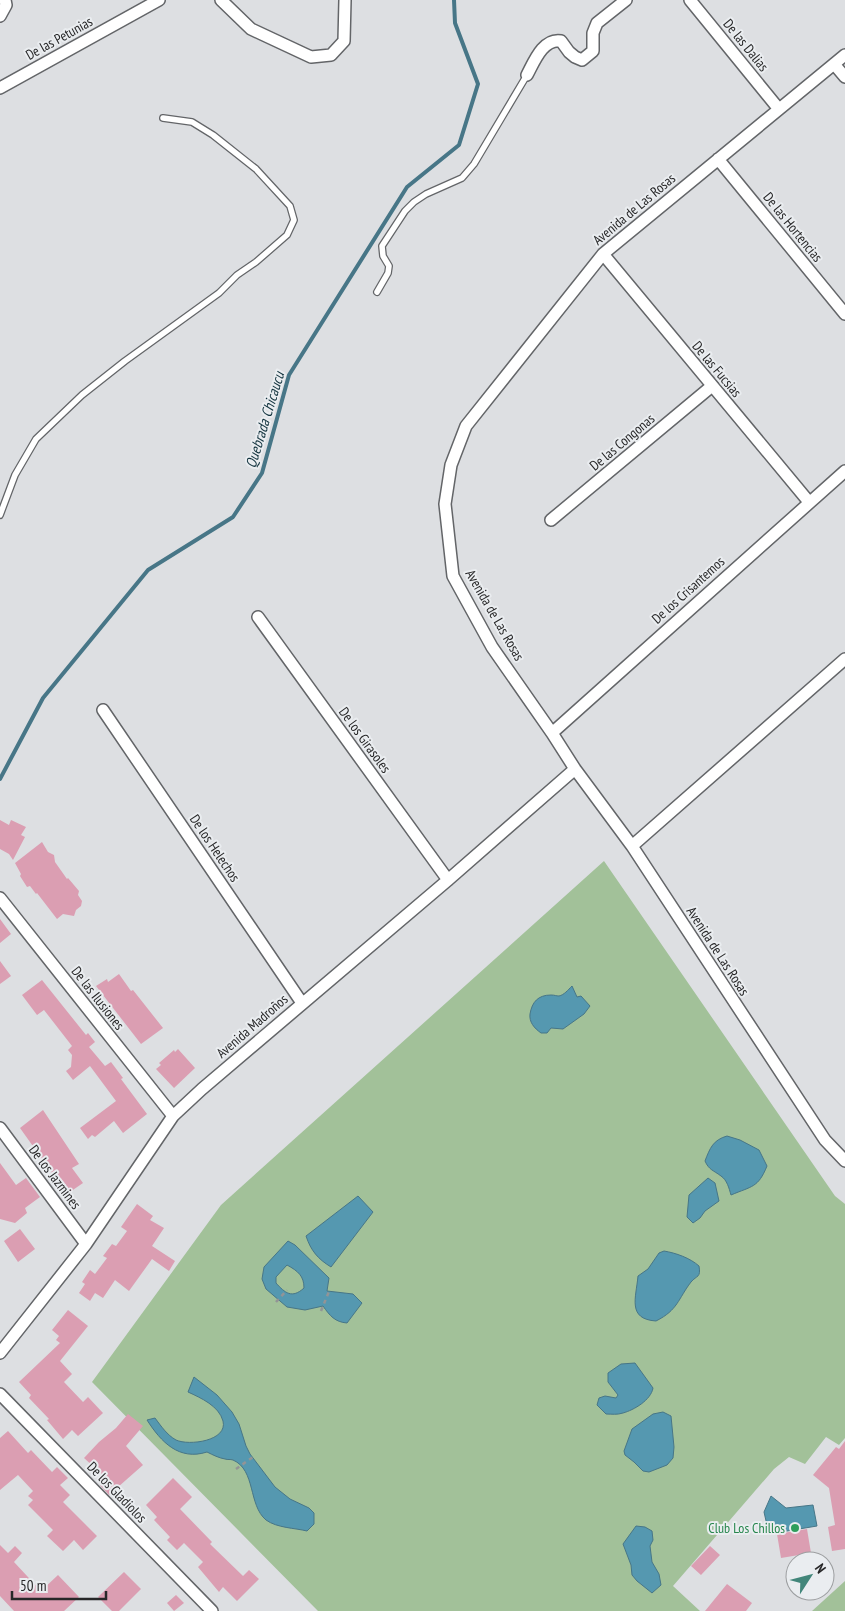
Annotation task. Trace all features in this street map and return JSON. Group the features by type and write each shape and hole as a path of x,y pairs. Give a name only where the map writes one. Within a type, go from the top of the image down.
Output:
{"street":[{"path":"0,16 6,5 5,0"},
{"name":"De las Petunias","path":"0,88 159,0"},
{"path":"221,0 250,29 311,57 331,55 344,42 345,0"},
{"path":"527,75 539,54 549,43 556,40 561,41 575,57 582,60 593,51 593,33 597,23 626,0"},
{"name":"De las Dalias","path":"690,0 778,108"},
{"name":"Avenida de Las Rosas","path":"845,55 778,108 603,254 466,426 451,465 446,504 453,576 492,647 552,732 575,769 632,846 825,1140 845,1161"},
{"path":"834,64 845,77"},
{"name":"De las Hortencias","path":"718,158 845,314"},
{"name":"De las Fucsias","path":"603,254 809,502"},
{"name":"De las Congonas","path":"551,520 712,386"},
{"name":"De los Crisantemos","path":"552,732 845,471"},
{"name":"De los Girasoles","path":"258,617 448,880"},
{"path":"632,846 845,659"},
{"name":"De los Helechos","path":"103,710 302,1003"},
{"name":"Avenida Madroños","path":"0,1352 86,1244 174,1116 202,1089 448,880 575,769"},
{"name":"De las Ilusiones","path":"0,898 174,1116"},
{"name":"De los Jazmines","path":"0,1128 86,1244"},
{"name":"De los Gladiolos","path":"0,1394 212,1611"}],"lane":[{"path":"377,292 388,273 389,266 383,256 382,246 391,230 414,202 462,178 474,164 527,75"},
{"path":"0,515 15,475 36,439 82,395 125,361 219,293 237,275 287,235 294,220 290,206 256,169 213,134 192,122 163,118"}],"path":[{"path":"321,1311 330,1289"},
{"path":"276,1302 287,1290"},
{"path":"236,1469 252,1456"}],"green space":[{"path":"604,861 835,1196 845,1204 845,1438 839,1445 826,1437 805,1464 789,1457 774,1469 673,1586 700,1611 318,1611 92,1382 221,1205"},
{"path":"845,1581 845,1611 812,1611 823,1601 835,1601 835,1590"}],"water":[{"path":"572,986 577,997 581,996 590,1006 584,1014 563,1029 551,1028 547,1033 541,1033 530,1020 534,1003 543,996 561,995"},
{"path":"727,1136 740,1140 759,1150 767,1166 761,1179 754,1185 731,1195 725,1180 710,1168 705,1161 713,1145 718,1140"},
{"path":"708,1178 715,1183 719,1201 693,1223 687,1217 689,1195"},
{"path":"358,1196 373,1212 331,1267 316,1254 306,1236"},
{"path":"288,1241 295,1245 329,1278 327,1291 353,1294 362,1303 347,1323 333,1318 323,1306 305,1310 287,1307 266,1289 262,1279 264,1267","holes":["287,1265 302,1277 304,1284 304,1288 292,1294 282,1290 276,1283 276,1277"]},
{"path":"664,1251 678,1255 699,1266 699,1273 669,1313 656,1321 647,1319 637,1312 635,1299 638,1276 648,1269 659,1253"},
{"path":"635,1363 653,1388 652,1392 646,1400 632,1410 619,1414 606,1414 597,1405 599,1398 605,1396 616,1398 618,1395 608,1382 608,1373 621,1364"},
{"path":"194,1377 217,1395 232,1412 239,1424 250,1454 275,1487 290,1499 309,1508 314,1513 314,1524 307,1531 281,1526 266,1520 256,1506 245,1471 233,1460 220,1458 207,1452 188,1454 179,1452 158,1436 152,1428 147,1420 155,1418 173,1438 182,1442 198,1442 220,1433 223,1428 223,1421 218,1411 209,1403 188,1392"},
{"path":"663,1412 671,1416 674,1447 673,1458 667,1465 649,1472 643,1471 625,1455 624,1451 632,1429 653,1414"},
{"path":"771,1496 786,1508 813,1505 817,1526 769,1534 764,1512"},
{"path":"636,1526 645,1527 652,1531 653,1540 650,1546 652,1562 659,1574 661,1585 652,1593 632,1575 631,1565 623,1544"}],"building":[{"path":"0,820 9,825 11,820 26,827 21,835 25,837 13,860 9,854 0,849"},
{"path":"42,842 48,852 54,855 55,862 67,879 79,891 78,895 82,901 81,906 76,910 74,916 63,914 57,919 37,893 30,886 27,887 20,876 21,874 15,863"},
{"path":"0,919 11,934 0,943"},
{"path":"0,961 11,976 0,984"},
{"path":"119,974 163,1028 141,1044 96,986 107,979 108,982"},
{"path":"42,980 86,1035 88,1033 95,1042 89,1047 105,1066 111,1062 147,1114 123,1133 114,1121 95,1137 92,1135 88,1139 80,1128 116,1101 90,1066 73,1080 66,1071 71,1067 72,1055 68,1050 72,1046 44,1010 37,1015 22,995"},
{"path":"178,1049 195,1068 174,1088 156,1069 161,1065 159,1063 174,1050 175,1052"},
{"path":"43,1110 79,1164 72,1168 83,1183 67,1194 20,1128"},
{"path":"0,1163 16,1185 26,1178 40,1197 25,1208 27,1213 15,1223 0,1219"},
{"path":"137,1204 153,1216 150,1220 164,1228 152,1246 175,1261 169,1271 152,1259 129,1291 115,1280 103,1298 95,1293 90,1301 79,1293 85,1284 82,1282 90,1270 95,1274 107,1258 103,1256 112,1244 116,1246 127,1231 121,1227"},
{"path":"20,1229 35,1249 18,1262 4,1241"},
{"path":"68,1310 88,1326 60,1361 72,1374 64,1382 83,1402 88,1397 103,1413 78,1436 72,1430 63,1439 47,1420 49,1419 29,1398 31,1395 19,1382 60,1343 56,1340 59,1336 52,1330"},
{"path":"128,1414 143,1426 126,1446 143,1465 109,1495 100,1485 107,1479 84,1458"},
{"path":"8,1431 28,1453 31,1450 52,1472 57,1467 68,1478 60,1485 70,1495 63,1502 97,1536 83,1550 74,1540 63,1551 47,1536 53,1530 28,1505 33,1500 28,1496 33,1491 18,1475 0,1490 0,1438"},
{"path":"845,1441 845,1549 832,1551 828,1527 835,1525 829,1488 813,1475 836,1447 839,1449"},
{"path":"173,1478 192,1497 180,1509 212,1542 210,1544 243,1576 249,1570 259,1579 237,1601 223,1587 219,1592 198,1567 203,1562 184,1543 177,1550 167,1540 170,1537 154,1520 157,1517 146,1505"},
{"path":"807,1529 811,1551 785,1551 785,1557 781,1558 777,1534"},
{"path":"0,1545 8,1553 15,1546 22,1553 14,1562 41,1591 58,1575 79,1597 64,1611 14,1611 0,1596"},
{"path":"710,1546 720,1555 701,1575 691,1566"},
{"path":"124,1572 141,1589 119,1611 112,1611 98,1597"},
{"path":"727,1584 752,1603 746,1611 705,1611"},
{"path":"176,1595 184,1603 174,1611 167,1603"}],"waterway":[{"name":"Quebrada Chicaucu","path":"0,779 43,698 148,570 233,517 262,473 289,375 407,187 459,145 478,84 455,23 454,0"}],"place":[{"name":"Club Los Chillos","path":"795,1528"}]}
